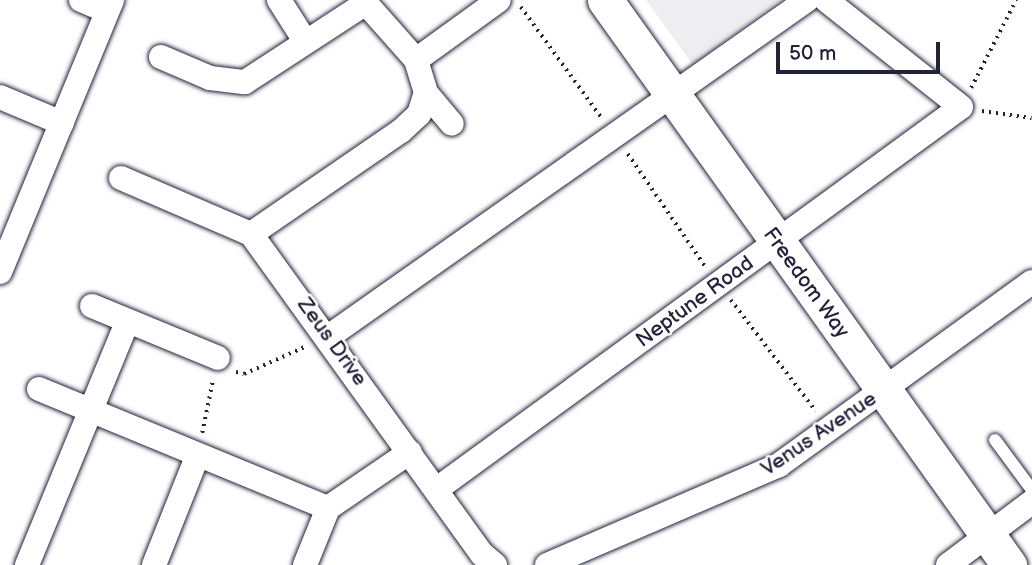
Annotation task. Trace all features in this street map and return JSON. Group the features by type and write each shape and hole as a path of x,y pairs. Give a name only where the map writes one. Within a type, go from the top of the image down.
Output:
{"street":[{"path":"0,272 6,240 62,123 110,6 81,0"},
{"path":"279,0 305,41"},
{"path":"416,60 499,0"},
{"name":"Freedom Way","path":"604,0 1009,565"},
{"path":"328,337 807,0"},
{"path":"826,0 961,107"},
{"path":"161,57 210,78 245,82 365,2 416,60 426,93 452,124"},
{"path":"251,234 401,131 419,114 426,93"},
{"path":"0,97 62,123"},
{"name":"Neptune Road","path":"437,489 961,107"},
{"name":"Zeus Drive","path":"121,178 251,234 328,337 482,554 495,565"},
{"name":"Venus Avenue","path":"547,565 763,474 1032,282"},
{"path":"92,306 217,362"},
{"path":"27,565 127,322"},
{"path":"39,389 197,457 328,508"},
{"path":"305,565 328,508 411,452"},
{"path":"153,565 197,457"},
{"path":"948,565 1032,502"}],"lane":[{"path":"995,440 1032,490"}],"path":[{"path":"515,0 615,135 719,285 830,428"},
{"path":"1016,0 961,107 1032,118"},
{"path":"197,457 217,362 244,374 328,337"}],"shaded area":[{"path":"646,0 780,0 693,65"}]}
